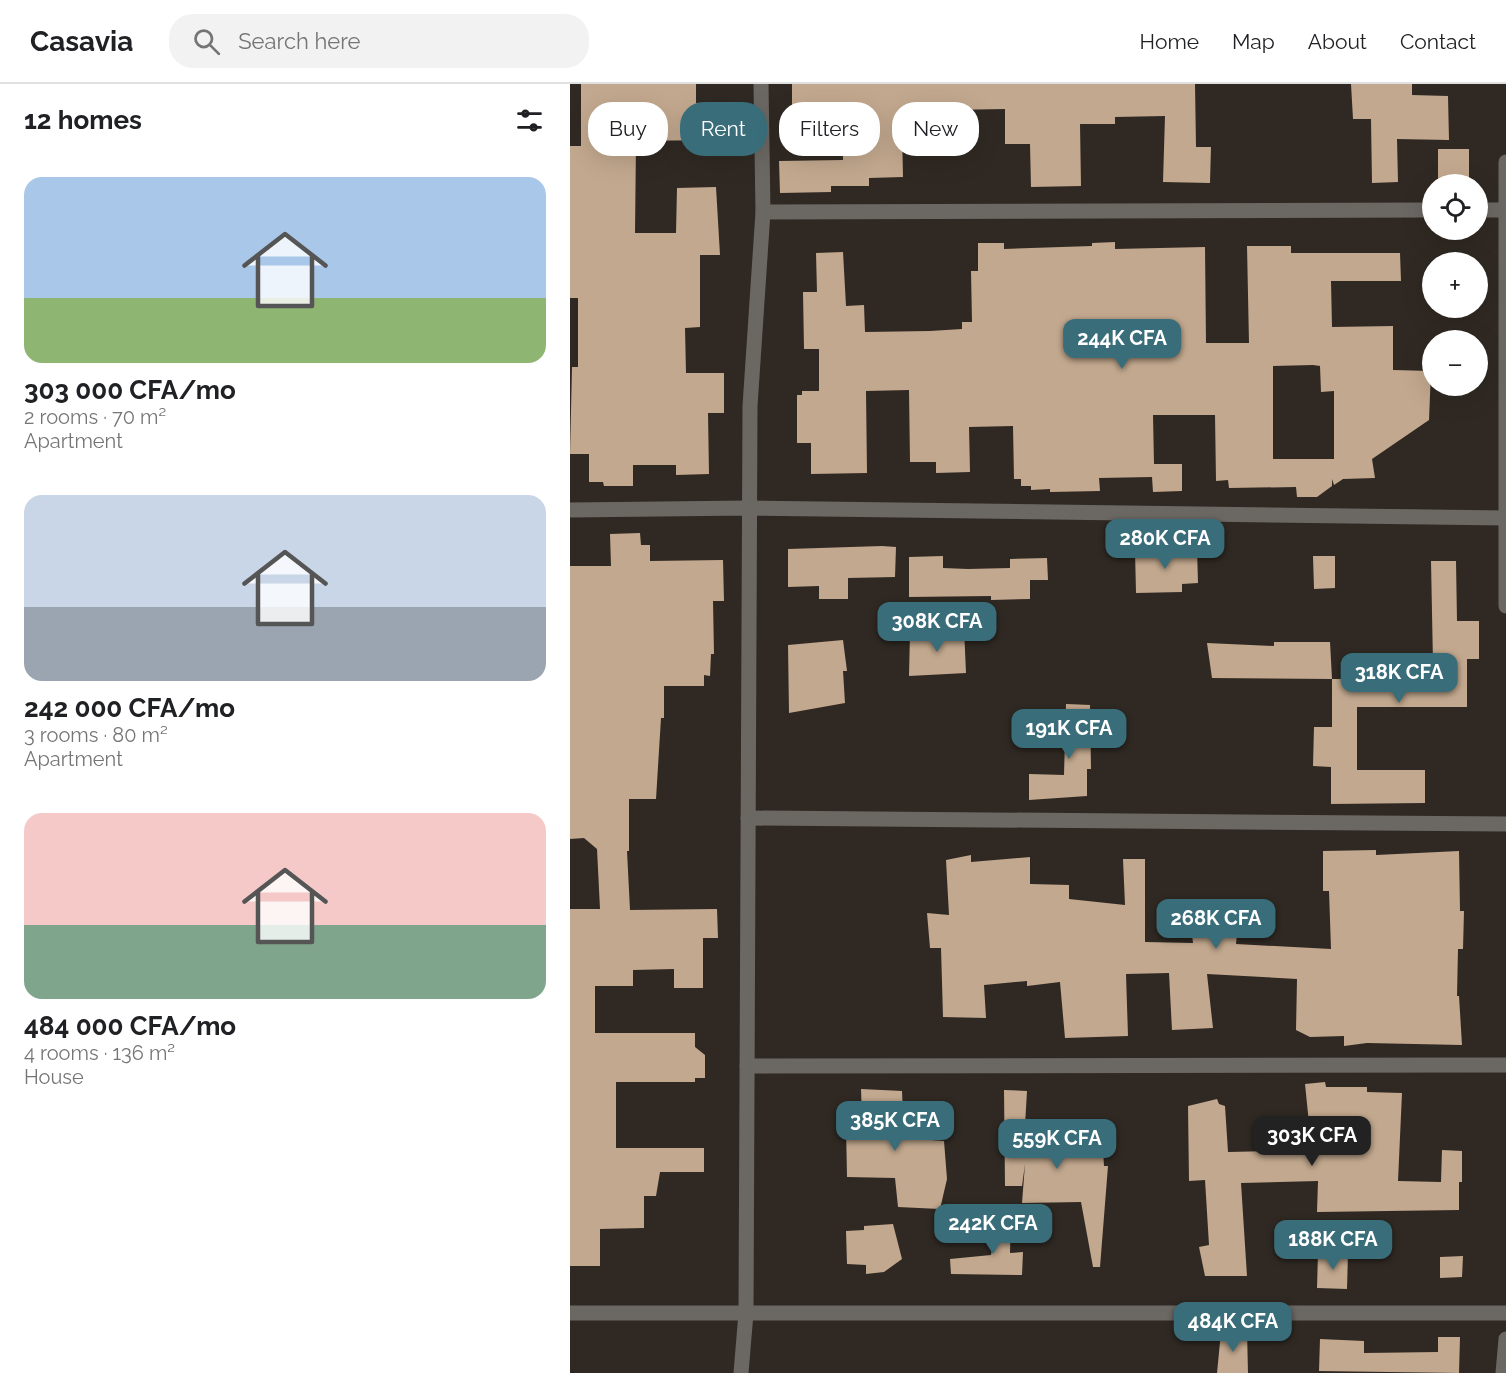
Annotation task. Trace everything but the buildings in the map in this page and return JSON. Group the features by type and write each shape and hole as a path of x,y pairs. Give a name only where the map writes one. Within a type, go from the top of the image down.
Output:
{"street":[{"path":"741,1373 746,1313 750,406 763,212 761,84"},
{"path":"1506,162 1506,606"},
{"path":"763,212 1422,210"},
{"path":"1488,210 1506,210"},
{"path":"570,510 749,508 1505,518"},
{"path":"748,818 1506,824"},
{"path":"747,1066 1506,1065"},
{"path":"570,1313 1506,1313"},
{"path":"1503,1373 1506,1340"}]}
